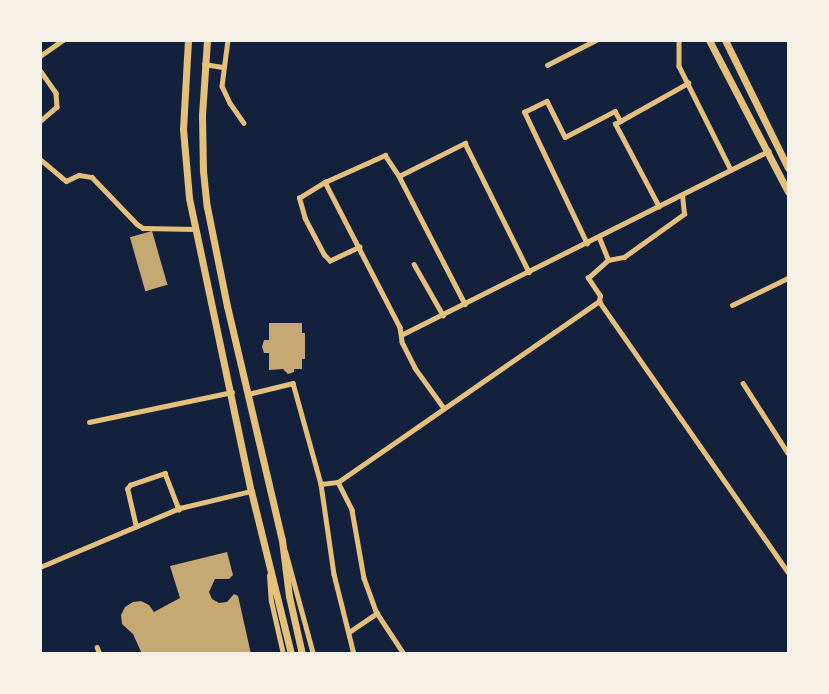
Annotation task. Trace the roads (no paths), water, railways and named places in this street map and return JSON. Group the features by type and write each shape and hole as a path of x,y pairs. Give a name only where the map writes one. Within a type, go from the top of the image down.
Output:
{"main road":[{"path":"188,40 183,129 189,198 232,392 251,491 291,654"},
{"path":"207,40 204,64 203,171 207,207 283,544 289,596 302,654"},
{"path":"709,40 789,192"},
{"path":"728,41 789,168"}],"street":[{"path":"40,56 63,40"},
{"path":"228,40 222,86 244,123"},
{"path":"547,65 596,40"},
{"path":"679,41 677,63 730,170"},
{"path":"204,64 224,67"},
{"path":"40,70 56,93 57,107 40,122"},
{"path":"658,207 616,127 616,122 688,83"},
{"path":"587,244 524,112 547,101 565,137 615,111 620,120"},
{"path":"399,176 465,143 529,272"},
{"path":"401,335 599,238 768,151"},
{"path":"360,247 330,261 324,255 305,219 299,198 326,182 385,155 399,176 465,304"},
{"path":"40,159 66,181 79,175 92,177 136,224 143,228 195,229"},
{"path":"326,182 400,327 401,335 415,368 444,408"},
{"path":"682,195 684,214 624,257 608,260 588,278 789,572"},
{"path":"599,238 608,260"},
{"path":"414,264 443,315"},
{"path":"732,305 789,279"},
{"path":"321,484 338,482 600,298"},
{"path":"248,394 293,383 321,484 334,574 354,654"},
{"path":"743,383 789,453"},
{"path":"88,422 232,392"},
{"path":"136,527 127,489 130,485 165,473 179,509"},
{"path":"338,482 352,510 364,578 377,613 404,654"},
{"path":"40,567 179,509 251,491"},
{"path":"283,544 299,592 313,654"},
{"path":"267,549 271,601 283,654"},
{"path":"349,632 377,613"},
{"path":"97,647 100,654"}]}
